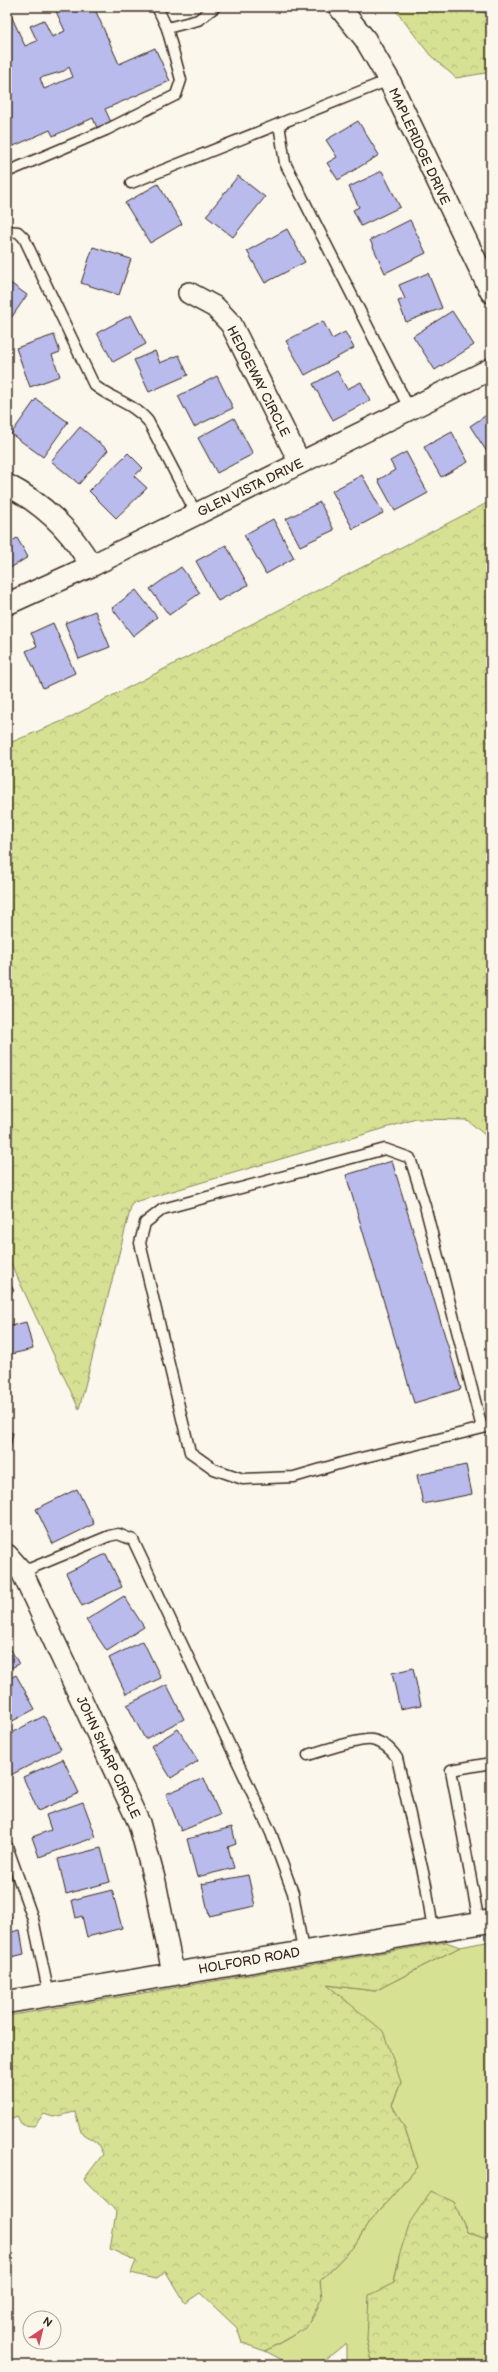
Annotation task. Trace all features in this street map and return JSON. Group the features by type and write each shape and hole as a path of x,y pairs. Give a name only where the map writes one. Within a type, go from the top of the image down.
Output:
{"street":[{"name":"MAPLERIDGE DRIVE","path":"339,7 365,39 389,80 491,292"},
{"name":"HEDGEWAY CIRCLE","path":"189,293 215,306 231,324 300,463"},
{"name":"GLEN VISTA DRIVE","path":"7,604 91,566 196,513 410,410 491,368"},
{"path":"7,485 44,509 78,543 91,566"},
{"name":"JOHN SHARP CIRCLE","path":"7,1555 22,1572 139,1823 155,1882 173,1973"},
{"name":"HOLFORD ROAD","path":"7,2002 303,1951 485,1922"}],"lane":[{"path":"7,172 106,130 176,95 180,80 167,28 157,7"},
{"path":"167,28 198,20 215,7"},
{"path":"131,183 389,80"},
{"path":"279,124 285,163 410,410"},
{"path":"7,231 18,232 24,238 94,385 106,395 140,411 148,421 196,513"},
{"path":"385,1149 410,1158 486,1427 294,1477 243,1479 214,1469 190,1452 140,1243 145,1223 163,1209 385,1149"},
{"path":"22,1572 110,1536 118,1534 133,1540 271,1833 293,1893 303,1951"},
{"path":"308,1754 370,1739 386,1746 393,1752 397,1758 426,1886 433,1930"},
{"path":"485,1922 451,1770 491,1763"},
{"path":"7,1846 34,1919 49,1995"}],"green space":[{"path":"393,7 491,7 491,72 456,78 430,55"},
{"path":"491,501 491,1140 467,1120 416,1119 132,1203 79,1409 7,1255 7,744 65,720"},
{"path":"491,1941 491,2241 467,2232 454,2202 399,2256 394,2283 367,2340 373,2365 343,2365 346,2360 346,2343 319,2365 292,2365 265,2351 298,2332 313,2317 318,2307 320,2281 354,2246 370,2221 418,2167 404,2127 392,2105 401,2082 341,1996 326,1985 375,1991 460,1947"},
{"path":"446,1942 460,1947 375,1991 327,1985 383,2031 401,2082 392,2105 404,2127 418,2167 370,2221 354,2246 320,2281 322,2298 306,2328 265,2351 242,2343 237,2328 200,2293 185,2303 166,2272 155,2279 131,2273 136,2261 110,2249 116,2212 84,2179 103,2154 97,2143 81,2132 75,2112 53,2117 44,2114 34,2126 22,2125 17,2116 7,2120 7,2016"},
{"path":"431,2191 454,2202 467,2232 491,2241 491,2365 373,2365 367,2340 369,2295 394,2283 399,2256 410,2222"}],"water":[{"path":"450,7 491,7 491,14 454,8"}],"building":[{"path":"54,7 94,7 119,64 155,48 170,81 105,109 111,122 97,128 93,118 53,136 50,130 7,149 7,12 9,11 25,46 37,41 30,26 44,20 52,37 65,31","holes":["69,67 73,77 44,89 40,78 64,71"]},
{"path":"358,121 379,155 338,180 327,163 337,157 326,140"},
{"path":"382,171 400,207 361,226 353,210 359,207 349,187"},
{"path":"238,176 265,197 233,237 206,216"},
{"path":"158,184 182,224 150,243 125,203"},
{"path":"410,220 426,253 385,273 370,240"},
{"path":"287,229 305,262 265,283 247,251"},
{"path":"93,247 131,259 119,295 81,283"},
{"path":"428,273 442,308 406,322 398,301 405,299 399,285"},
{"path":"9,282 27,295 7,324 7,285"},
{"path":"452,311 474,345 435,370 413,336"},
{"path":"131,315 146,344 113,362 97,333"},
{"path":"323,321 332,339 345,332 354,348 305,375 286,341"},
{"path":"54,335 60,352 52,355 60,376 30,387 16,348"},
{"path":"155,351 160,363 179,355 188,375 149,392 134,360"},
{"path":"337,371 347,389 361,382 370,400 333,420 313,384"},
{"path":"217,376 233,408 194,427 178,396"},
{"path":"36,399 68,422 43,457 11,434"},
{"path":"491,412 491,458 470,426"},
{"path":"234,418 253,454 217,473 198,438"},
{"path":"80,427 108,450 79,484 51,461"},
{"path":"452,432 468,462 441,477 424,447"},
{"path":"406,452 428,493 395,511 378,480 395,470 390,461"},
{"path":"128,453 143,468 134,476 147,488 116,518 89,491"},
{"path":"362,475 383,513 353,529 332,491"},
{"path":"320,502 334,530 300,546 286,519"},
{"path":"273,519 294,558 266,574 244,535"},
{"path":"17,538 28,557 7,570 7,544"},
{"path":"226,545 248,585 218,601 196,561"},
{"path":"181,567 200,593 169,615 150,589"},
{"path":"136,590 157,617 133,636 112,608"},
{"path":"95,611 110,647 79,659 65,623"},
{"path":"53,623 75,673 43,688 26,651 37,646 31,633"},
{"path":"392,1161 461,1389 414,1403 346,1175"},
{"path":"7,1277 14,1291 7,1295"},
{"path":"26,1322 33,1349 7,1355 7,1327"},
{"path":"7,1432 13,1433 7,1464"},
{"path":"466,1465 472,1494 423,1504 417,1475"},
{"path":"77,1489 94,1524 53,1544 36,1509"},
{"path":"106,1554 122,1587 82,1606 66,1573"},
{"path":"124,1596 144,1627 107,1651 86,1620"},
{"path":"143,1641 161,1678 126,1694 109,1658"},
{"path":"7,1643 19,1664 7,1670"},
{"path":"413,1668 421,1705 400,1709 392,1673"},
{"path":"16,1675 35,1709 7,1724 7,1680"},
{"path":"167,1685 184,1719 145,1739 127,1705"},
{"path":"44,1716 61,1749 7,1777 7,1755 10,1754 7,1748 7,1735"},
{"path":"178,1729 198,1761 171,1778 151,1746"},
{"path":"63,1759 79,1793 38,1811 23,1777"},
{"path":"204,1778 220,1815 181,1831 166,1794"},
{"path":"83,1802 96,1837 39,1857 32,1837 51,1830 46,1815"},
{"path":"232,1827 236,1844 228,1847 234,1868 197,1877 187,1839"},
{"path":"101,1848 110,1882 66,1894 58,1859"},
{"path":"248,1875 255,1906 209,1916 202,1884"},
{"path":"112,1890 122,1928 87,1937 82,1916 76,1918 72,1900"},
{"path":"7,1905 12,1921 7,1923"},
{"path":"20,1930 24,1954 7,1958 7,1933"}]}
